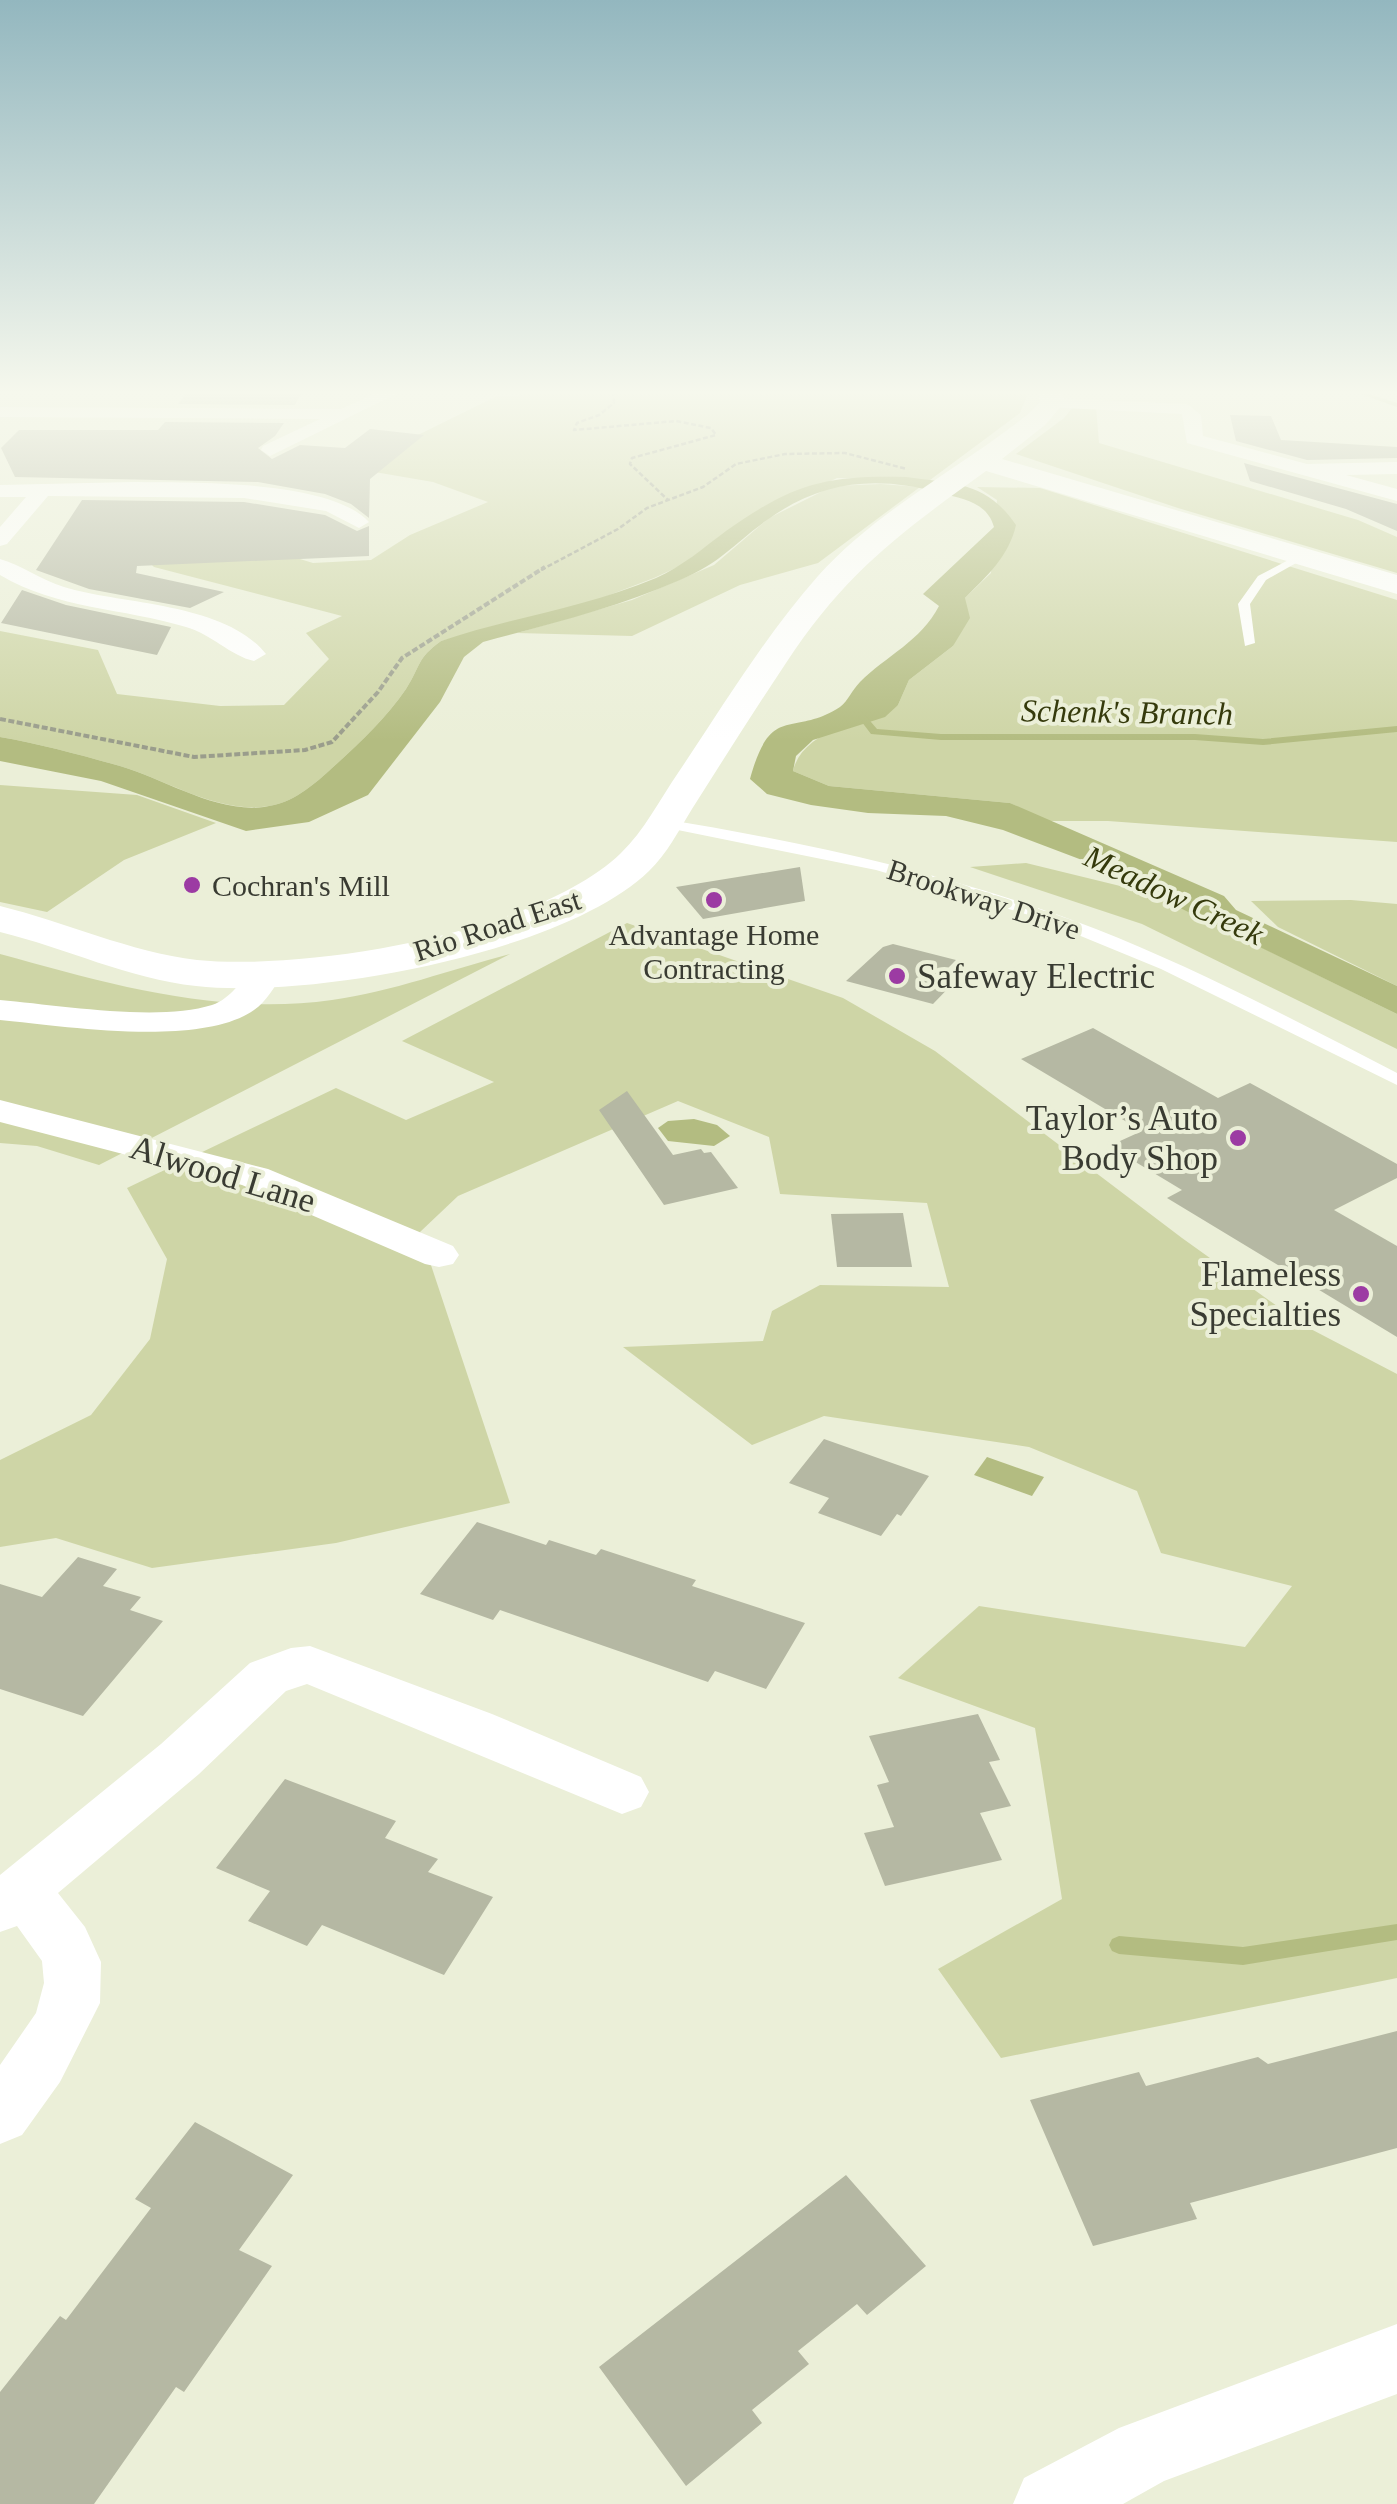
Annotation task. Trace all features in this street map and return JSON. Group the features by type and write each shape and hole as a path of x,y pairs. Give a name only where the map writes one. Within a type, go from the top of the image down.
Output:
{"street":[{"path":"0,540 28,508"},
{"path":"340,508 359,522"},
{"name":"Rio Road East","path":"0,919 134,962 196,973 267,974 322,970 447,947 552,912 612,882 634,864 826,586 848,562 915,508"},
{"path":"1118,508 1397,585"},
{"path":"0,566 14,576 53,590 210,628 254,654"},
{"path":"0,1010 148,1020 185,1018 242,1004 267,974"},
{"name":"Alwood Lane","path":"0,1112 255,1177 438,1254"},
{"path":"0,2115 58,2030 73,1993 72,1959 12,1899 180,1759 268,1677 291,1667 310,1665 622,1792"},
{"path":"1050,2504 1144,2454 1397,2359"}],"lane":[{"path":"1250,643 1244,604 1262,578 1300,558"},
{"name":"Brookway Drive","path":"663,823 839,855 1008,902 1120,945 1397,1080"}],"path":[{"path":"0,719 194,757 281,754 332,742 378,692 402,658 428,639 561,557 653,508"}],"shaded area":[{"path":"474,508 777,508 722,535 680,566 654,578 586,604 441,641 423,658 406,689 371,731 313,785 282,803 254,807 215,802 120,766 0,737 0,631 98,650 117,694 220,706 284,705 329,659 306,633 342,616 154,567 140,553 254,545 313,563 371,560 410,535"},
{"path":"789,508 892,508 818,563 740,585 632,636 517,633 632,600 714,565 769,518"},
{"path":"996,508 1103,508 1397,600 1397,842 1108,821 1047,821 1010,803 829,786 793,771 799,757 821,736 898,705 909,680 953,646 965,598 991,573"},
{"path":"1178,508 1317,508 1397,537 1397,573"},
{"path":"0,785 137,795 216,823 124,860 47,912 0,902"},
{"path":"1026,863 1153,894 1397,1014 1397,1049 1142,924 970,867"},
{"path":"1351,900 1397,904 1397,986 1278,927 1251,901"},
{"path":"627,923 843,998 935,1051 1305,1326 1397,1374 1397,1978 1001,2058 938,1969 1062,1899 1035,1728 898,1678 979,1606 1245,1647 1292,1586 1161,1553 1137,1491 1029,1447 824,1416 752,1445 623,1347 763,1341 772,1311 820,1285 949,1287 927,1203 780,1194 769,1137 678,1101 458,1196 420,1232 510,1503 336,1543 152,1568 56,1538 0,1547 0,1460 91,1415 150,1339 167,1259 127,1188 336,1088 406,1120 494,1082 402,1041"},
{"path":"0,954 164,994 247,1004 289,1004 377,992 510,954 99,1165 37,1146 0,1143"}],"water":[{"path":"762,508 786,508 706,567 680,580 607,607 483,642 464,657 440,702 368,795 309,822 246,831 101,781 0,761 0,737 120,766 216,802 255,808 282,803 313,785 371,731 406,689 423,658 441,641 602,597 656,578"},
{"name":"Meadow Creek","path":"981,508 1002,508 1016,525 996,565 965,598 970,618 953,646 909,680 898,705 885,717 813,740 796,756 793,771 829,786 1010,803 1224,896 1236,910 1397,986 1397,1014 1082,860 1003,830 946,816 868,813 811,805 767,794 750,779 758,755 775,731 840,707 860,682 923,629 939,606 923,594 994,527"},
{"path":"694,1119 717,1125 730,1136 714,1146 668,1141 658,1128 668,1121"},
{"path":"987,1457 1044,1477 1032,1496 974,1475"}],"building":[{"path":"77,508 280,508 325,515 357,531 369,526 369,556 137,566 136,573 224,592 190,608 89,589 36,570"},
{"path":"356,508 369,508 369,518"},
{"path":"1342,508 1397,508 1397,531"},
{"path":"22,590 66,605 171,627 157,655 1,623"},
{"path":"800,867 805,901 703,919 676,887"},
{"name":"Safeway Electric","path":"893,944 956,960 946,970 962,974 933,1004 846,981 883,947"},
{"name":"Taylor’s Auto Body Shop","path":"1093,1028 1218,1098 1250,1083 1397,1164 1397,1178 1334,1210 1397,1246 1397,1337 1167,1198 1182,1190 1109,1146 1142,1131 1021,1059"},
{"path":"627,1091 673,1155 701,1149 711,1152 738,1188 664,1205 599,1110"},
{"path":"903,1213 912,1267 837,1267 831,1214"},
{"path":"824,1439 929,1476 901,1516 897,1514 881,1536 818,1513 829,1498 789,1483"},
{"path":"477,1522 546,1545 549,1540 596,1555 601,1549 696,1580 692,1586 805,1623 766,1689 715,1671 708,1682 500,1610 493,1620 420,1594"},
{"path":"78,1557 117,1569 103,1586 141,1597 130,1610 163,1621 83,1716 0,1689 0,1584 42,1597"},
{"path":"978,1714 1000,1760 989,1762 1011,1806 980,1813 1002,1860 885,1886 864,1833 894,1827 877,1785 889,1782 869,1736"},
{"path":"285,1779 396,1821 385,1838 438,1859 428,1872 493,1897 444,1975 322,1925 307,1946 248,1921 270,1891 216,1868"},
{"path":"1397,2031 1397,2148 1190,2203 1197,2219 1093,2246 1030,2100 1139,2072 1146,2086 1258,2057 1268,2064"},
{"path":"195,2122 293,2175 239,2250 272,2266 184,2392 176,2387 94,2504 0,2504 0,2392 60,2316 66,2320 151,2208 135,2199"},
{"path":"846,2175 926,2266 867,2315 857,2304 798,2351 809,2364 752,2410 762,2423 686,2486 599,2367"}],"waterway":[{"name":"Schenk's Branch","path":"862,717 874,732 941,737 1195,737 1263,742 1397,729"},
{"path":"1119,1945 1243,1956 1397,1932"}],"place":[{"name":"Cochran's Mill","path":"192,885"},
{"name":"Advantage Home Contracting","path":"714,900"},
{"name":"Safeway Electric","path":"897,976"},
{"name":"Taylor’s Auto Body Shop","path":"1238,1138"},
{"name":"Flameless Specialties","path":"1361,1294"}]}
